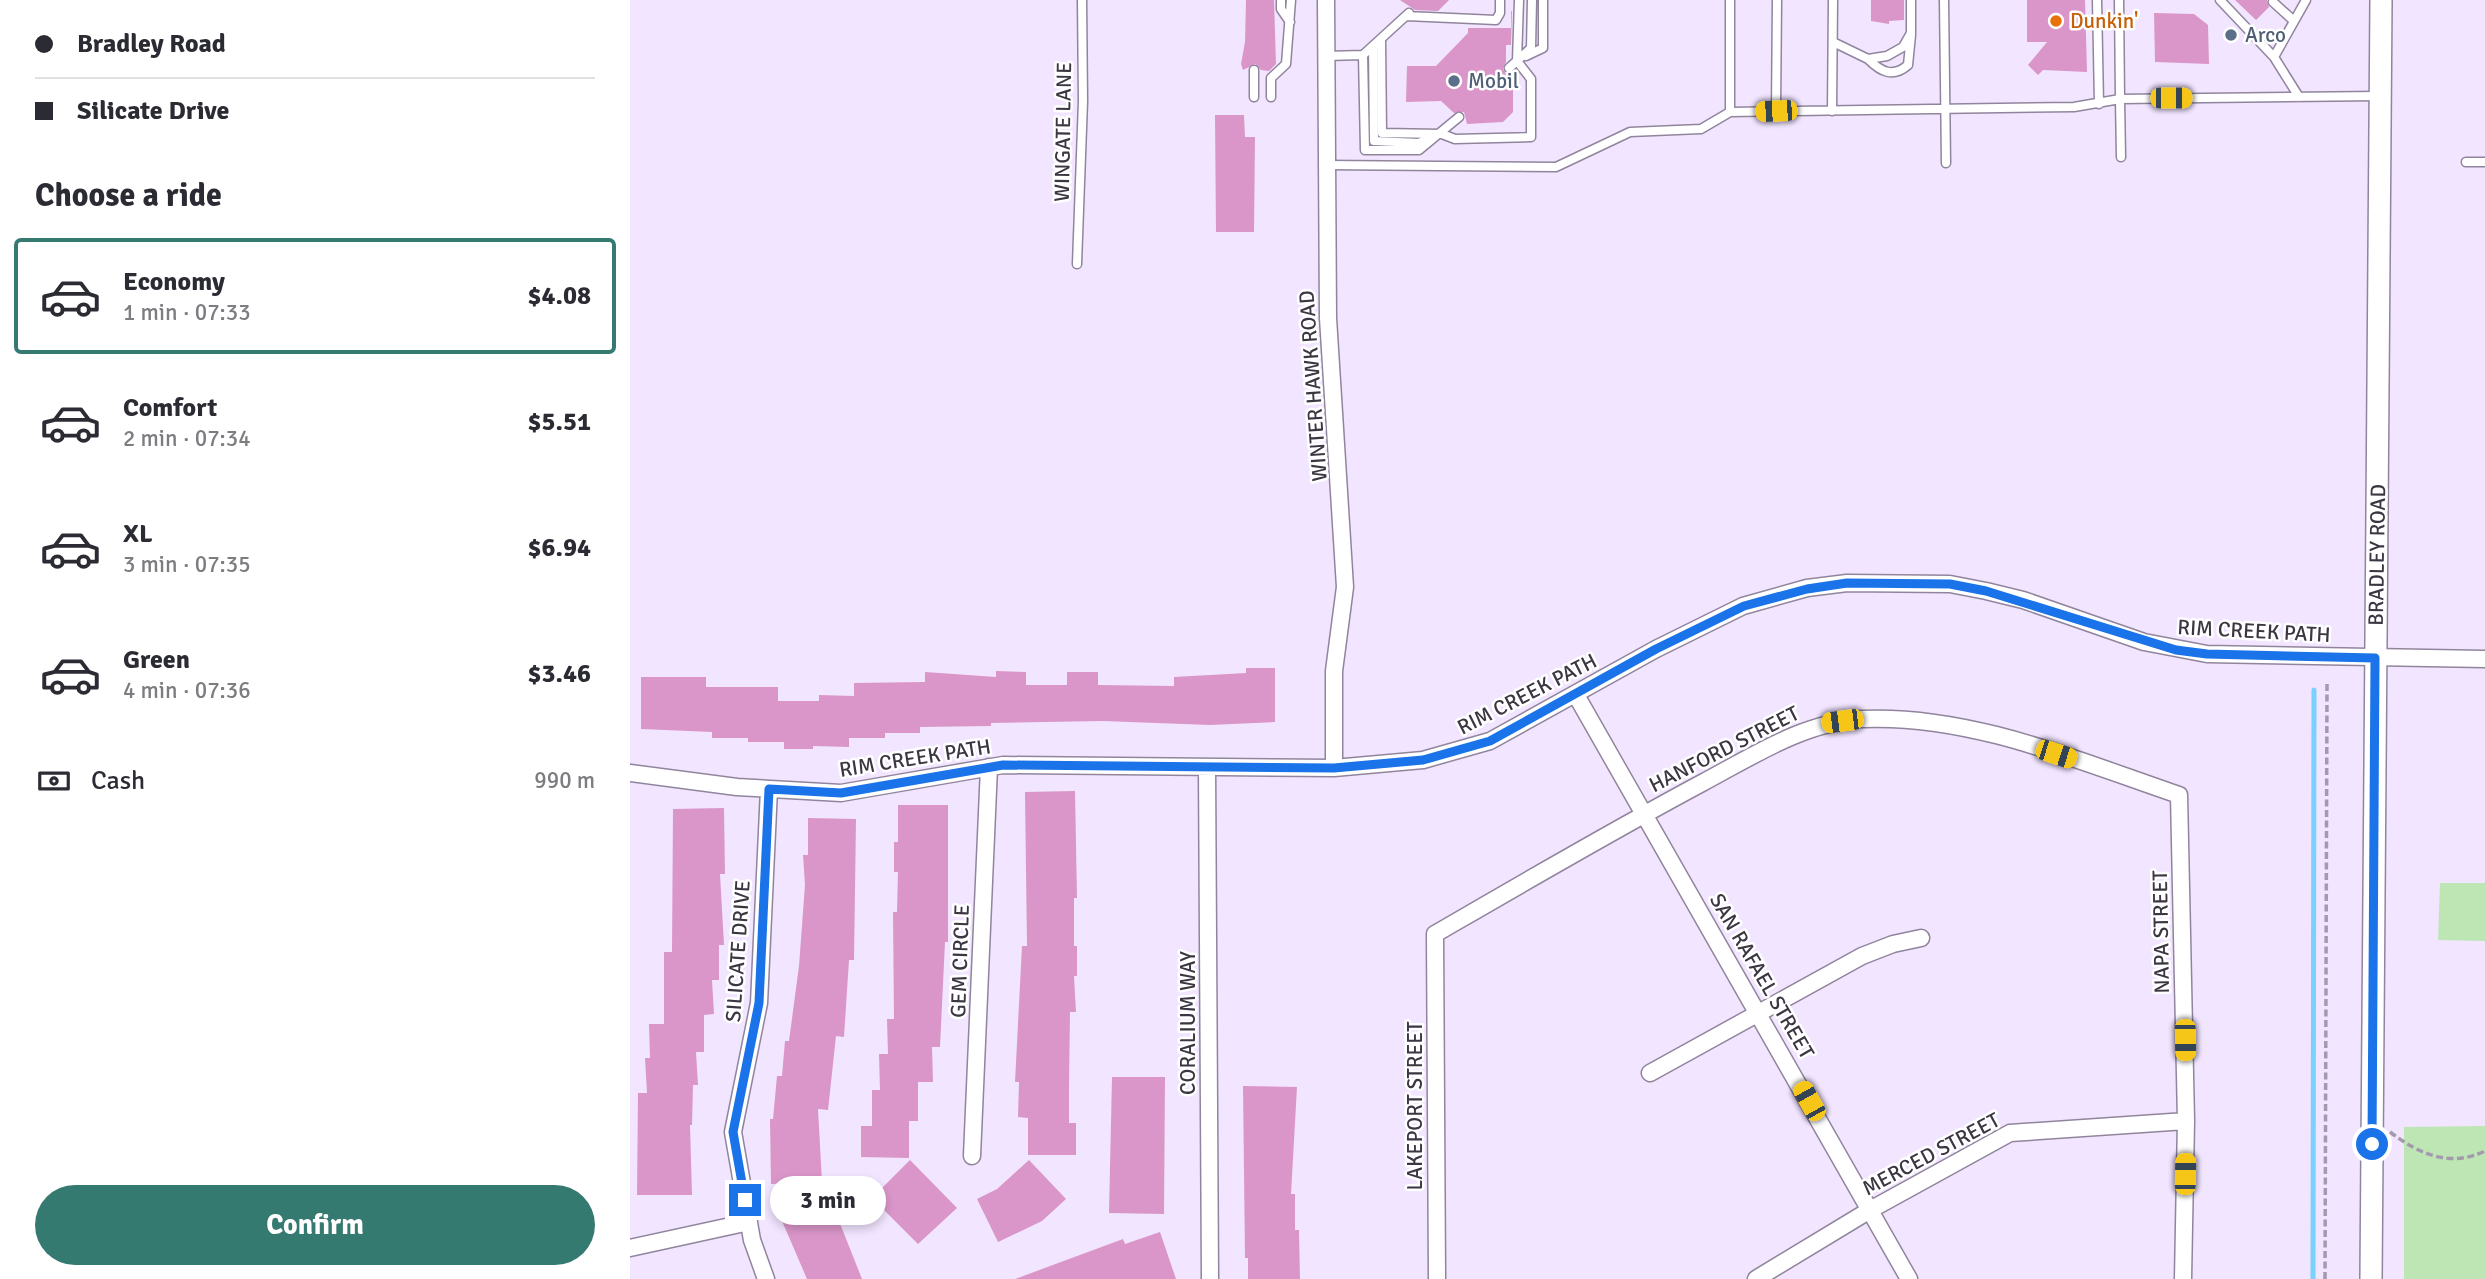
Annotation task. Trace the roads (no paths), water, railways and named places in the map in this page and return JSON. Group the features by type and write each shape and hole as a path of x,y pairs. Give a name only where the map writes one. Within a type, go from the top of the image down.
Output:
{"street":[{"name":"WINTER HAWK ROAD","path":"1326,0 1331,397 1343,526 1345,587 1334,671 1334,768"},
{"name":"BRADLEY ROAD","path":"2371,1279 2381,0"},
{"name":"RIM CREEK PATH","path":"630,773 769,789 841,793 989,767 1334,768 1401,764 1468,749 1576,695 1656,649 1744,606 1807,589 1866,582 1950,584 1986,591 2176,650 2207,654 2485,659"},
{"name":"SAN RAFAEL STREET","path":"1576,695 1909,1279"},
{"name":"HANFORD STREET","path":"1435,933 1644,814 1774,745 1821,724 1863,719 1934,722 2031,746 2179,794"},
{"name":"GEM CIRCLE","path":"972,1156 989,767"},
{"name":"CORALIUM WAY","path":"1207,767 1210,1279"},
{"name":"SILICATE DRIVE","path":"766,1279 752,1240 733,1132 759,1003 769,789"},
{"name":"NAPA STREET","path":"2179,794 2186,1121 2183,1279"},
{"name":"LAKEPORT STREET","path":"1435,933 1437,1279"},
{"path":"1650,1073 1862,956 1893,944 1922,938"},
{"name":"MERCED STREET","path":"1756,1279 1870,1210 2010,1133 2186,1121"},
{"path":"630,1248 749,1222"}],"lane":[{"name":"WINGATE LANE","path":"1077,264 1083,101 1083,0"},
{"path":"1281,0 1282,9 1290,22"},
{"path":"1271,97 1271,78 1286,64 1291,0"},
{"path":"1326,56 1363,55 1409,13 1496,20 1500,13 1500,0"},
{"path":"1381,39 1382,133 1442,134 1455,139 1531,137 1531,79 1517,61 1519,0"},
{"path":"1509,68 1531,48 1532,0"},
{"path":"1517,61 1543,48 1543,0"},
{"path":"1730,0 1730,112"},
{"path":"1776,111 1777,0"},
{"path":"1832,111 1833,0"},
{"path":"1833,43 1868,59 1879,70 1891,74 1901,71 1909,65 1911,0"},
{"path":"1944,0 1946,163"},
{"path":"2097,0 2099,103"},
{"path":"2119,0 2121,157"},
{"path":"2220,0 2274,57 2298,97"},
{"path":"2274,57 2306,0"},
{"path":"2273,2 2294,21"},
{"path":"1868,59 1887,56 1903,47 1911,33"},
{"path":"1373,46 1374,141 1419,143 1442,134"},
{"path":"1363,55 1365,150 1419,150 1442,134 1459,117"},
{"path":"1254,70 1254,97"},
{"path":"1326,165 1556,167 1630,132 1701,129 1730,112 2074,107 2120,99 2382,96"},
{"path":"2466,162 2485,162"}],"waterway":[{"path":"2313,1279 2314,690"}],"place":[{"name":"Dunkin'","path":"2056,21"},
{"name":"Arco","path":"2231,35"},
{"name":"Mobil","path":"1454,81"}]}
